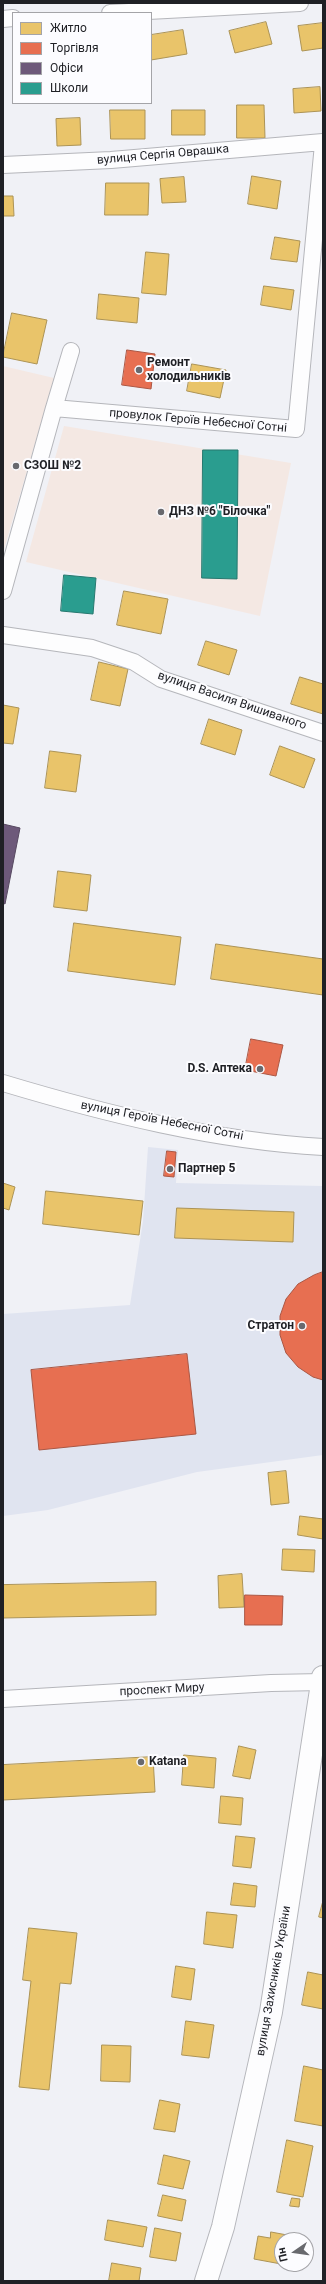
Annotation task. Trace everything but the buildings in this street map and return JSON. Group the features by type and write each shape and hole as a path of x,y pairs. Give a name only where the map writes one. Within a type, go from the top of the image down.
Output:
{"main road":[{"name":"вулиця Захисників України","path":"206,2281 223,2227 271,2012 322,1680"}],"street":[{"path":"129,12 300,3"},
{"name":"вулиця Сергія Оврашка","path":"3,165 112,160 323,143"},
{"name":"провулок Героїв Небесної Сотні","path":"54,408 296,429 323,143"},
{"path":"3,591 70,351"},
{"name":"вулиця Василя Вишиваного","path":"3,635 92,648 134,662 161,679 323,733"},
{"name":"вулиця Героїв Небесної Сотні","path":"3,1084 64,1101 189,1129 293,1145 323,1147"},
{"name":"проспект Миру","path":"3,1699 322,1680"}],"shaded area":[{"name":"СЗОШ №2","path":"3,366 54,378 3,553"},
{"name":"ДНЗ №6 \"Білочка\"","path":"64,426 291,463 260,616 26,562"},
{"path":"148,1147 178,1150 176,1183 323,1186 323,1455 197,1472 48,1510 3,1516 3,1314 130,1305 143,1221"}],"place":[{"name":"Ремонт холодильників","path":"139,370"},
{"name":"СЗОШ №2","path":"16,466"},
{"name":"ДНЗ №6 \"Білочка\"","path":"161,512"},
{"name":"D.S. Аптека","path":"260,1069"},
{"name":"Партнер 5","path":"170,1169"},
{"name":"Стратон","path":"302,1326"},
{"name":"Katana","path":"141,1762"}]}
